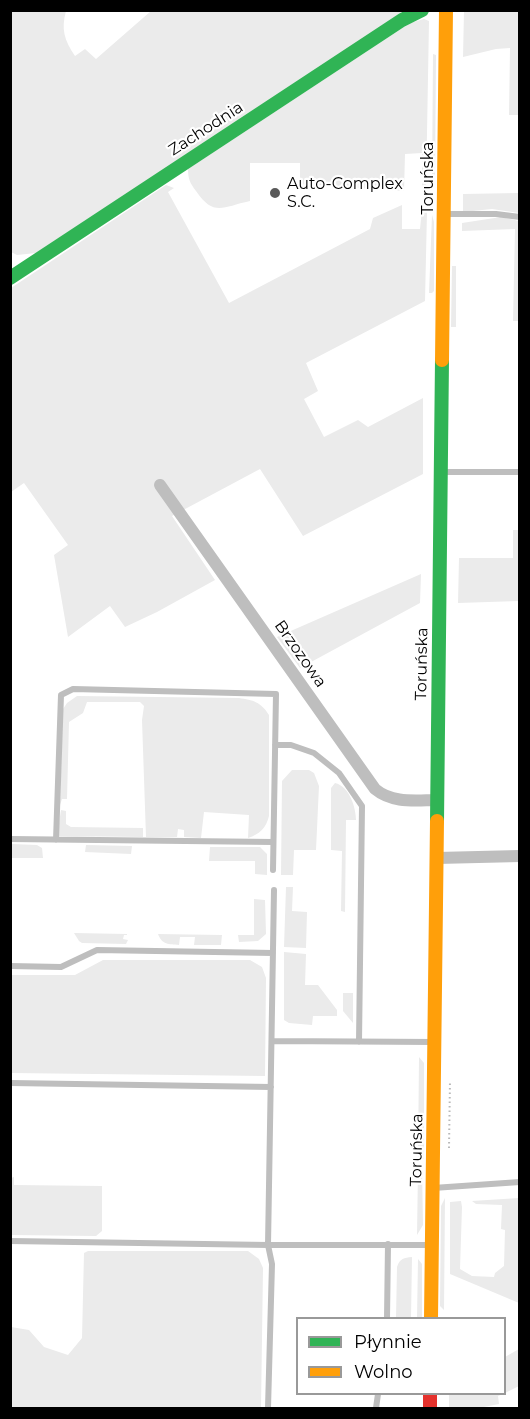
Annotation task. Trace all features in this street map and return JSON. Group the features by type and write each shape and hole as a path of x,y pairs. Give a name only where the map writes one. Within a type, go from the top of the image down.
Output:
{"street":[{"name":"Zachodnia","path":"11,277 402,20 422,10"},
{"name":"Toruńska","path":"431,1317 446,10"},
{"name":"Brzozowa","path":"160,485 375,789 384,796 397,800 438,800"},
{"path":"436,858 519,856"}],"lane":[{"path":"444,214 496,214 519,218"},
{"path":"441,472 519,472"},
{"path":"56,840 61,695 73,689 276,694 273,870"},
{"path":"275,745 291,745 314,753 339,772 362,806 359,1042"},
{"path":"10,839 273,842"},
{"path":"268,1408 272,1264 268,1245 274,890"},
{"path":"10,966 61,967 97,950 273,952"},
{"path":"272,1041 435,1042"},
{"path":"10,1083 271,1087"},
{"path":"433,1188 519,1182"},
{"path":"10,1241 432,1245"},
{"path":"387,1317 388,1244"}],"shaded area":[{"path":"10,11 66,11 64,29 71,50 75,56 85,49 96,59 151,11 405,11 36,253 17,255 11,252"},
{"path":"464,11 519,11 519,115 509,115 510,48 463,57"},
{"path":"424,19 429,21 426,189 422,191 422,153 405,154 404,191 300,184 300,163 250,163 250,201 219,208 202,199 191,183 188,169 410,23"},
{"path":"433,54 436,55 435,179 432,184"},
{"path":"519,182 519,213 492,209 463,212 463,194 518,193"},
{"path":"166,185 174,188 168,192 229,303 370,229 373,218 402,205 402,229 420,229 422,209 427,211 425,301 306,363 318,391 304,399 324,437 358,420 368,427 423,398 423,474 303,536 260,469 172,516 215,580 125,627 110,606 68,637 54,555 68,545 24,483 11,492 11,288"},
{"path":"432,215 434,222 434,291 429,293"},
{"path":"501,217 519,221 519,321 513,321 515,229 462,231 462,223"},
{"path":"452,266 456,266 456,327 451,327"},
{"path":"513,530 519,530 519,601 458,603 459,558 513,558"},
{"path":"421,574 420,603 300,668 277,637"},
{"path":"77,696 239,698 260,704 269,715 269,816 264,827 256,835 248,838 249,815 204,812 201,838 184,837 184,830 178,829 177,837 146,837 142,720 144,706 140,702 87,702 83,713 69,722 67,799 62,799 60,805 63,709"},
{"path":"292,770 309,770 314,773 319,786 316,850 294,850 293,875 281,875 282,781"},
{"path":"335,783 348,793 356,815 356,820 346,820 345,912 341,911 342,851 331,850 331,788"},
{"path":"61,810 66,811 66,824 71,827 143,828 143,837 57,836"},
{"path":"11,844 37,845 42,848 43,858 11,858"},
{"path":"86,845 132,846 131,854 85,852"},
{"path":"210,847 260,847 267,854 267,875 255,874 255,861 209,861"},
{"path":"286,887 293,887 292,911 307,912 306,948 284,947"},
{"path":"254,899 265,900 266,934 258,941 239,942 238,935 254,935"},
{"path":"74,933 127,934 123,939 128,940 126,944 82,943"},
{"path":"158,934 222,935 221,945 194,945 195,937 180,937 179,945 164,942"},
{"path":"284,952 306,954 305,985 318,985 337,1010 337,1016 313,1016 312,1025 289,1023 284,1020"},
{"path":"103,960 250,960 262,967 266,978 265,1076 11,1073 11,975 75,975"},
{"path":"343,993 353,993 353,1023 343,1011"},
{"path":"419,1057 424,1063 424,1159 418,1159"},
{"path":"422,1168 423,1225 417,1235 418,1169"},
{"path":"14,1177 14,1185 102,1186 102,1231 96,1236 11,1235 11,1178"},
{"path":"445,1198 444,1310 440,1306 441,1206"},
{"path":"519,1198 519,1303 450,1274 450,1202 461,1201 462,1207 460,1269 472,1276 494,1277 495,1273 504,1266 505,1230 501,1229 502,1205 476,1204 472,1201"},
{"path":"88,1251 248,1251 259,1259 263,1268 261,1408 11,1408 11,1327 29,1330 44,1347 68,1355 82,1338 84,1253"},
{"path":"412,1257 411,1317 396,1317 397,1267 403,1259"},
{"path":"418,1259 422,1264 422,1317 417,1317"},
{"path":"519,1349 519,1386 506,1392 506,1356"},
{"path":"449,1395 500,1395 498,1396 499,1404 479,1408 449,1408"}],"traffic: fast":[{"path":"10,278 402,20 422,10"},
{"path":"437,821 442,360"}],"traffic: slow":[{"path":"442,360 446,10"},
{"path":"431,1317 437,821"}],"traffic: jam":[{"path":"430,1395 430,1408"}],"place":[{"name":"Auto-Complex S.C.","path":"275,193"}]}
